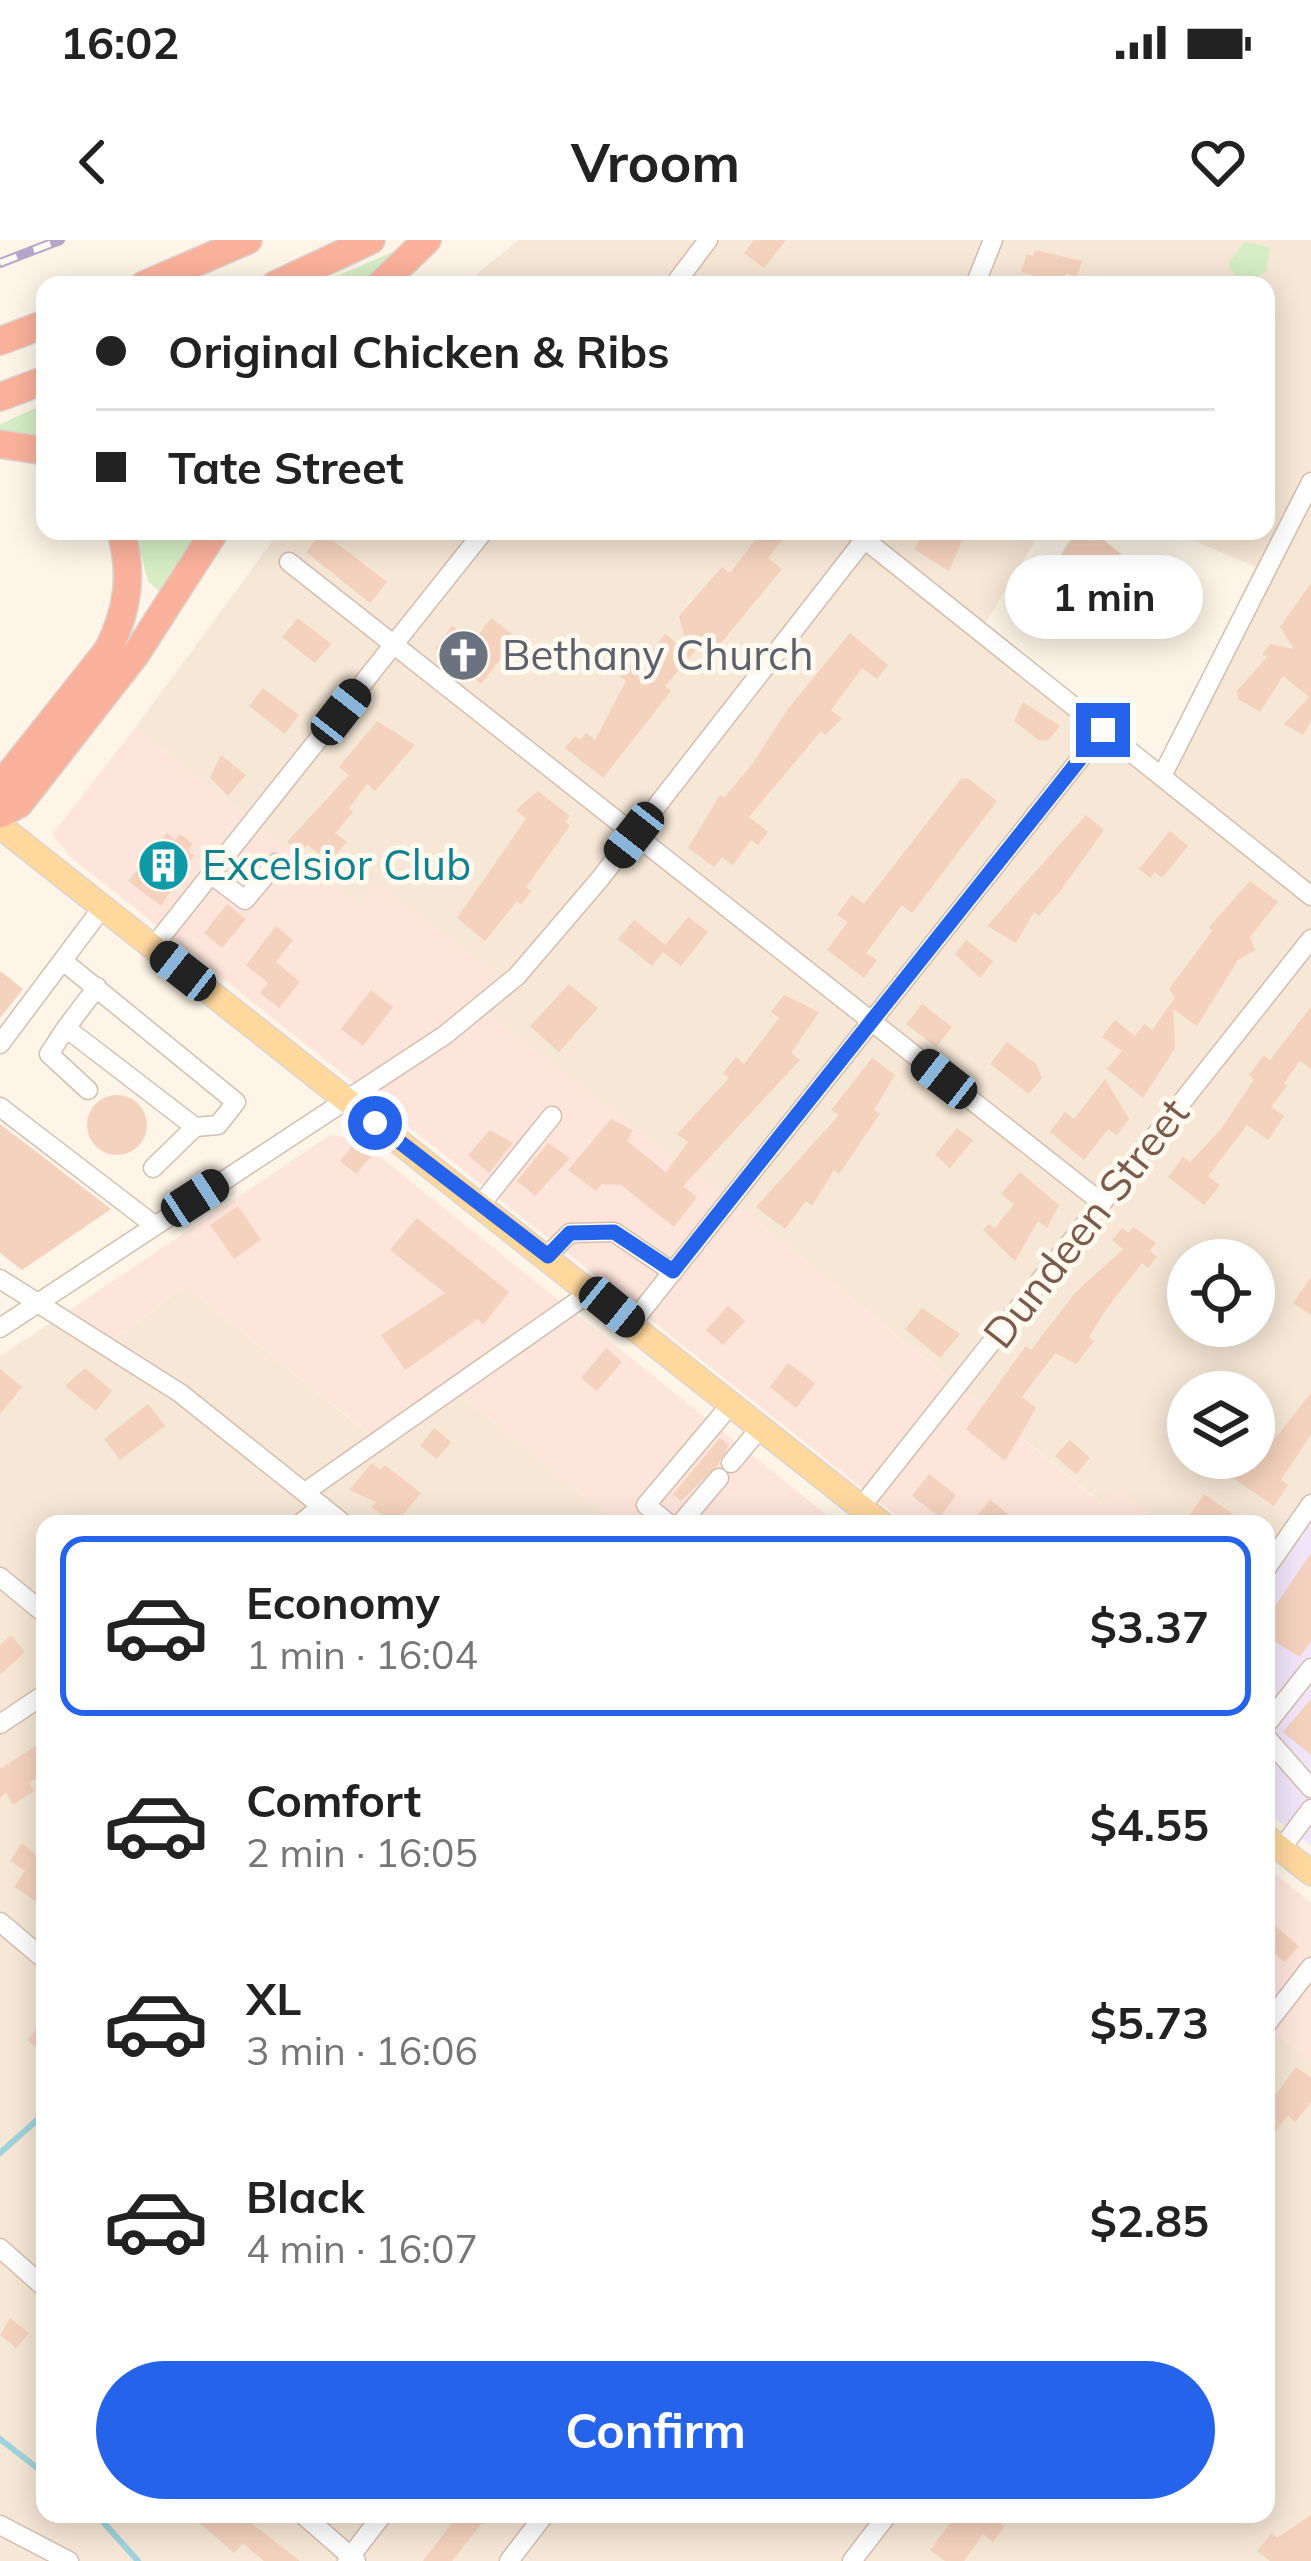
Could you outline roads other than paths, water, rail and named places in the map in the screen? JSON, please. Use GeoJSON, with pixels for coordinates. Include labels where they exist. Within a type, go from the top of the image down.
{"type":"FeatureCollection","features":[{"type":"Feature","properties":{"kind":"highway"},"geometry":{"type":"LineString","coordinates":[[165,276],[248,240]]}},
{"type":"Feature","properties":{"kind":"highway"},"geometry":{"type":"LineString","coordinates":[[294,276],[370,240]]}},
{"type":"Feature","properties":{"kind":"highway"},"geometry":{"type":"LineString","coordinates":[[389,276],[427,240]]}},
{"type":"Feature","properties":{"kind":"highway"},"geometry":{"type":"LineString","coordinates":[[0,341],[36,327]]}},
{"type":"Feature","properties":{"kind":"highway"},"geometry":{"type":"LineString","coordinates":[[0,397],[36,383]]}},
{"type":"Feature","properties":{"kind":"highway"},"geometry":{"type":"LineString","coordinates":[[0,444],[36,450]]}},
{"type":"Feature","properties":{"kind":"highway"},"geometry":{"type":"LineString","coordinates":[[0,786],[108,650],[120,626],[129,572],[123,540]]}},
{"type":"Feature","properties":{"kind":"highway"},"geometry":{"type":"LineString","coordinates":[[0,814],[19,804],[136,654],[209,540]]}},
{"type":"Feature","properties":{"kind":"main road"},"geometry":{"type":"LineString","coordinates":[[0,826],[871,1515]]}},
{"type":"Feature","properties":{"kind":"main road"},"geometry":{"type":"LineString","coordinates":[[1275,1844],[1311,1873]]}},
{"type":"Feature","properties":{"kind":"street"},"geometry":{"type":"LineString","coordinates":[[681,276],[708,240]]}},
{"type":"Feature","properties":{"kind":"street"},"geometry":{"type":"LineString","coordinates":[[979,276],[993,240]]}},
{"type":"Feature","properties":{"kind":"street"},"geometry":{"type":"LineString","coordinates":[[1162,776],[1311,482]]}},
{"type":"Feature","properties":{"kind":"street"},"geometry":{"type":"LineString","coordinates":[[153,947],[477,540]]}},
{"type":"Feature","properties":{"kind":"street"},"geometry":{"type":"LineString","coordinates":[[0,1328],[446,1035],[517,976],[634,835],[858,540]]}},
{"type":"Feature","properties":{"kind":"street"},"geometry":{"type":"LineString","coordinates":[[870,540],[1311,896]]}},
{"type":"Feature","properties":{"kind":"street"},"geometry":{"type":"LineString","coordinates":[[289,562],[1102,1203]]}},
{"type":"Feature","properties":{"kind":"street"},"geometry":{"type":"LineString","coordinates":[[632,1323],[1103,730]]}},
{"type":"Feature","properties":{"kind":"street"},"geometry":{"type":"LineString","coordinates":[[212,874],[245,900],[276,863]]}},
{"type":"Feature","properties":{"kind":"street"},"geometry":{"type":"LineString","coordinates":[[0,1044],[102,908]]}},
{"type":"Feature","properties":{"kind":"street","name":"Dundeen Street"},"geometry":{"type":"LineString","coordinates":[[861,1507],[1311,939]]}},
{"type":"Feature","properties":{"kind":"street"},"geometry":{"type":"LineString","coordinates":[[63,961],[235,1097],[234,1107],[218,1125],[195,1127],[152,1168]]}},
{"type":"Feature","properties":{"kind":"street"},"geometry":{"type":"LineString","coordinates":[[88,1090],[49,1054],[97,987]]}},
{"type":"Feature","properties":{"kind":"street"},"geometry":{"type":"LineString","coordinates":[[66,1028],[195,1127]]}},
{"type":"Feature","properties":{"kind":"street"},"geometry":{"type":"LineString","coordinates":[[0,1107],[154,1225]]}},
{"type":"Feature","properties":{"kind":"street"},"geometry":{"type":"LineString","coordinates":[[482,1204],[552,1116]]}},
{"type":"Feature","properties":{"kind":"street"},"geometry":{"type":"LineString","coordinates":[[548,1256],[570,1233],[614,1232],[673,1271]]}},
{"type":"Feature","properties":{"kind":"street"},"geometry":{"type":"LineString","coordinates":[[0,1279],[180,1393],[332,1515]]}},
{"type":"Feature","properties":{"kind":"street"},"geometry":{"type":"LineString","coordinates":[[305,1492],[592,1291]]}},
{"type":"Feature","properties":{"kind":"street"},"geometry":{"type":"LineString","coordinates":[[659,1515],[646,1505],[732,1403]]}},
{"type":"Feature","properties":{"kind":"street"},"geometry":{"type":"LineString","coordinates":[[688,1515],[761,1427]]}},
{"type":"Feature","properties":{"kind":"street"},"geometry":{"type":"LineString","coordinates":[[1275,1556],[1311,1504]]}},
{"type":"Feature","properties":{"kind":"street"},"geometry":{"type":"LineString","coordinates":[[312,1515],[322,1507]]}},
{"type":"Feature","properties":{"kind":"street"},"geometry":{"type":"LineString","coordinates":[[0,1577],[36,1607]]}},
{"type":"Feature","properties":{"kind":"street"},"geometry":{"type":"LineString","coordinates":[[1275,1714],[1311,1668]]}},
{"type":"Feature","properties":{"kind":"street"},"geometry":{"type":"LineString","coordinates":[[0,1724],[36,1700]]}},
{"type":"Feature","properties":{"kind":"street"},"geometry":{"type":"LineString","coordinates":[[1275,1754],[1311,1788]]}},
{"type":"Feature","properties":{"kind":"street"},"geometry":{"type":"LineString","coordinates":[[1275,1842],[1311,1809]]}},
{"type":"Feature","properties":{"kind":"street"},"geometry":{"type":"LineString","coordinates":[[0,1922],[36,1952]]}},
{"type":"Feature","properties":{"kind":"street"},"geometry":{"type":"LineString","coordinates":[[1275,2013],[1311,1966]]}},
{"type":"Feature","properties":{"kind":"street"},"geometry":{"type":"LineString","coordinates":[[0,2248],[36,2280]]}},
{"type":"Feature","properties":{"kind":"street"},"geometry":{"type":"LineString","coordinates":[[312,2523],[351,2559],[377,2523]]}},
{"type":"Feature","properties":{"kind":"street"},"geometry":{"type":"LineString","coordinates":[[509,2561],[538,2523]]}},
{"type":"Feature","properties":{"kind":"street"},"geometry":{"type":"LineString","coordinates":[[852,2561],[881,2523]]}},
{"type":"Feature","properties":{"kind":"street"},"geometry":{"type":"LineString","coordinates":[[0,2525],[69,2561]]}},
{"type":"Feature","properties":{"kind":"waterway"},"geometry":{"type":"LineString","coordinates":[[0,2153],[36,2121]]}},
{"type":"Feature","properties":{"kind":"waterway"},"geometry":{"type":"LineString","coordinates":[[0,2439],[36,2467]]}},
{"type":"Feature","properties":{"kind":"waterway"},"geometry":{"type":"LineString","coordinates":[[104,2523],[138,2561]]}},
{"type":"Feature","properties":{"kind":"railway"},"geometry":{"type":"LineString","coordinates":[[0,263],[60,240]]}},
{"type":"Feature","properties":{"kind":"place","name":"Bethany Church"},"geometry":{"type":"Point","coordinates":[463,655]}},
{"type":"Feature","properties":{"kind":"place","name":"Excelsior Club"},"geometry":{"type":"Point","coordinates":[163,865]}}]}
